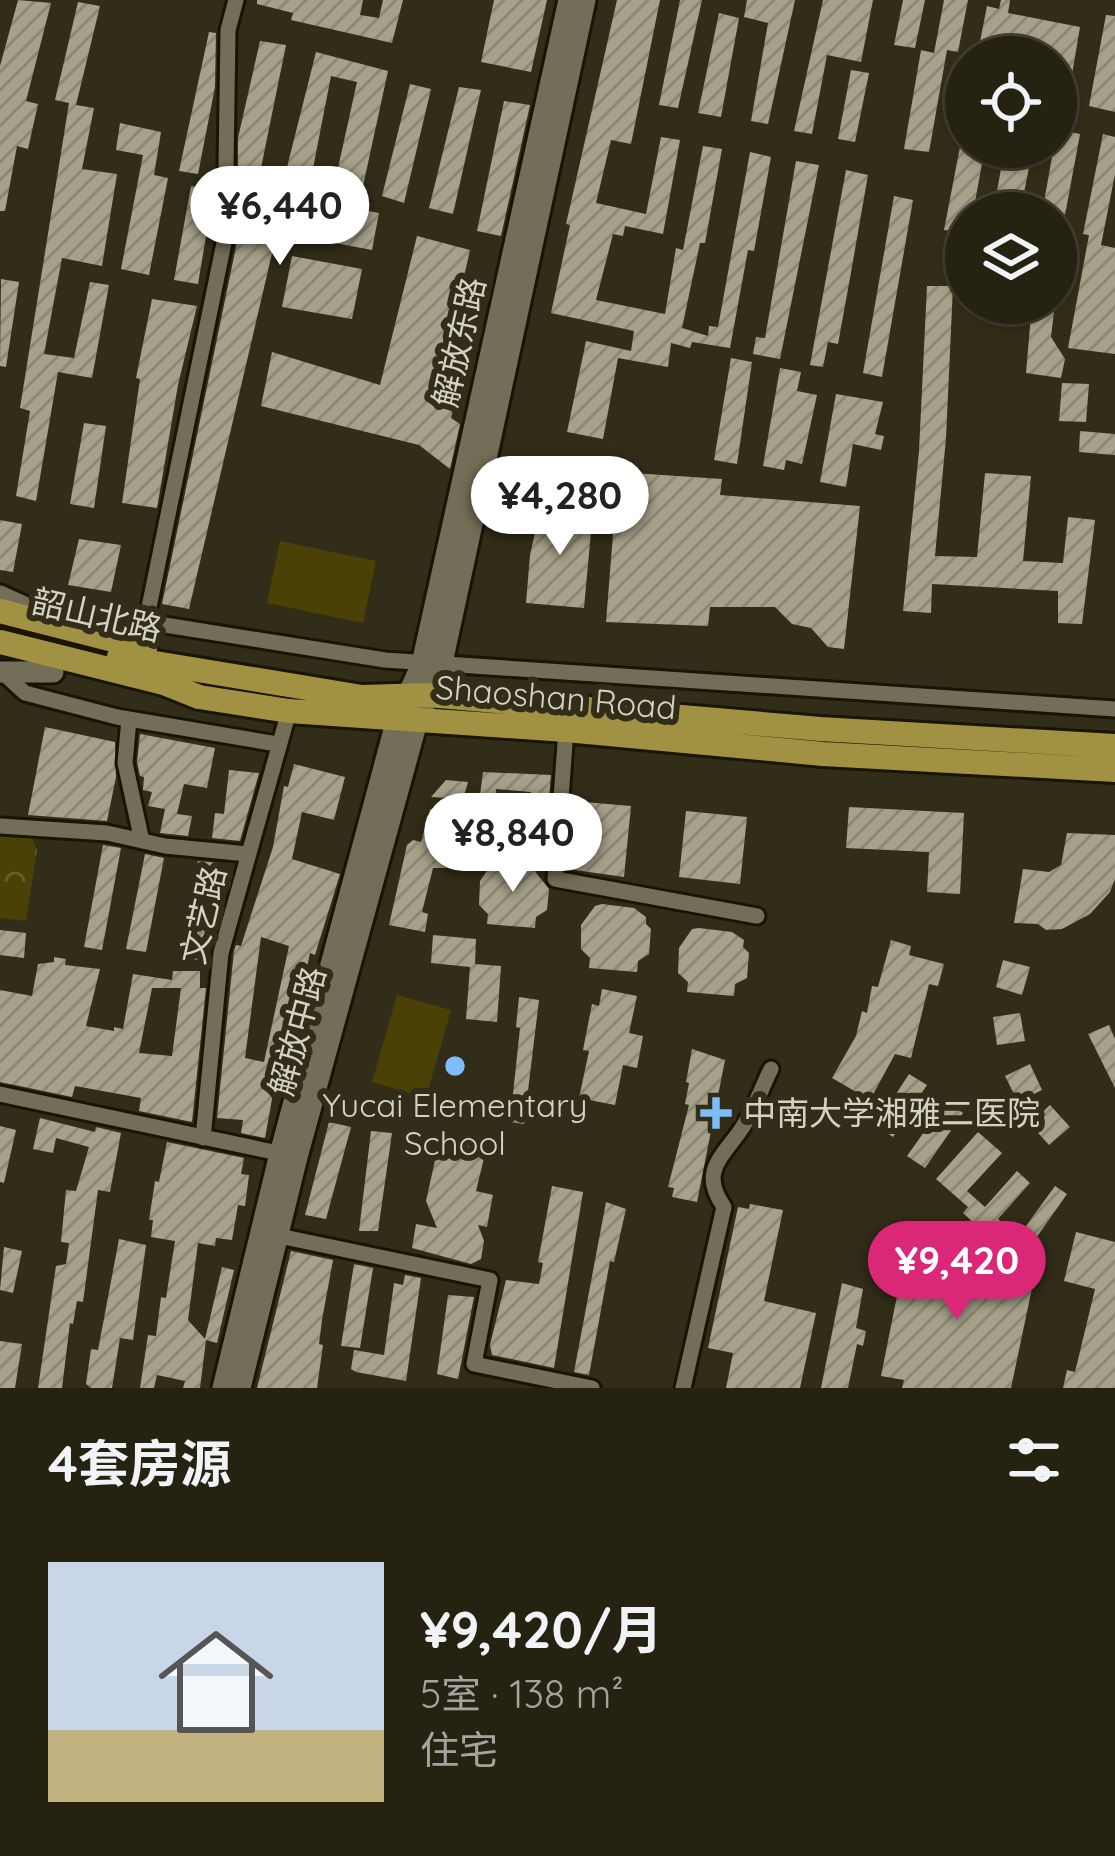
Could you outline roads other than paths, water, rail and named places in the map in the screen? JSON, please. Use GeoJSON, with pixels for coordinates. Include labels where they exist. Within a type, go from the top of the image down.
{"type":"FeatureCollection","features":[{"type":"Feature","properties":{"kind":"main road","name":"解放东路"},"geometry":{"type":"LineString","coordinates":[[432,663],[569,0]]}},
{"type":"Feature","properties":{"kind":"main road","name":"解放东路"},"geometry":{"type":"LineString","coordinates":[[412,707],[432,663],[585,0]]}},
{"type":"Feature","properties":{"kind":"main road"},"geometry":{"type":"LineString","coordinates":[[4,612],[67,628],[143,634],[179,666]]}},
{"type":"Feature","properties":{"kind":"main road","name":"韶山北路"},"geometry":{"type":"LineString","coordinates":[[4,612],[138,662],[179,666]]}},
{"type":"Feature","properties":{"kind":"main road"},"geometry":{"type":"LineString","coordinates":[[1,661],[159,697],[199,697]]}},
{"type":"Feature","properties":{"kind":"main road","name":"Shaoshan Road"},"geometry":{"type":"LineString","coordinates":[[1,661],[164,683],[199,697],[289,711],[412,707],[1115,746]]}},
{"type":"Feature","properties":{"kind":"main road","name":"Shaoshan Road"},"geometry":{"type":"LineString","coordinates":[[179,666],[566,730],[823,754],[1115,770]]}},
{"type":"Feature","properties":{"kind":"main road","name":"解放中路"},"geometry":{"type":"LineString","coordinates":[[223,1388],[412,707]]}},
{"type":"Feature","properties":{"kind":"main road","name":"解放中路"},"geometry":{"type":"LineString","coordinates":[[240,1388],[279,1236],[289,1156]]}},
{"type":"Feature","properties":{"kind":"street"},"geometry":{"type":"LineString","coordinates":[[236,0],[228,30],[225,238],[143,634],[432,663],[1115,709]]}},
{"type":"Feature","properties":{"kind":"street"},"geometry":{"type":"LineString","coordinates":[[1,661],[25,693],[129,718],[277,744]]}},
{"type":"Feature","properties":{"kind":"street","name":"文艺路"},"geometry":{"type":"LineString","coordinates":[[203,1138],[221,953],[289,711]]}},
{"type":"Feature","properties":{"kind":"street"},"geometry":{"type":"LineString","coordinates":[[129,718],[125,763],[142,841]]}},
{"type":"Feature","properties":{"kind":"street"},"geometry":{"type":"LineString","coordinates":[[566,730],[555,879],[757,916]]}},
{"type":"Feature","properties":{"kind":"street"},"geometry":{"type":"LineString","coordinates":[[0,826],[106,833],[248,854]]}},
{"type":"Feature","properties":{"kind":"street"},"geometry":{"type":"LineString","coordinates":[[683,1388],[724,1207],[712,1190],[714,1170],[741,1130],[771,1069]]}},
{"type":"Feature","properties":{"kind":"street"},"geometry":{"type":"LineString","coordinates":[[0,1094],[289,1156]]}},
{"type":"Feature","properties":{"kind":"street"},"geometry":{"type":"LineString","coordinates":[[279,1236],[490,1280],[474,1364],[592,1388]]}},
{"type":"Feature","properties":{"kind":"place","name":"Yucai Elementary School"},"geometry":{"type":"Point","coordinates":[455,1066]}},
{"type":"Feature","properties":{"kind":"place","name":"中南大学湘雅二医院"},"geometry":{"type":"Point","coordinates":[716,1113]}}]}
